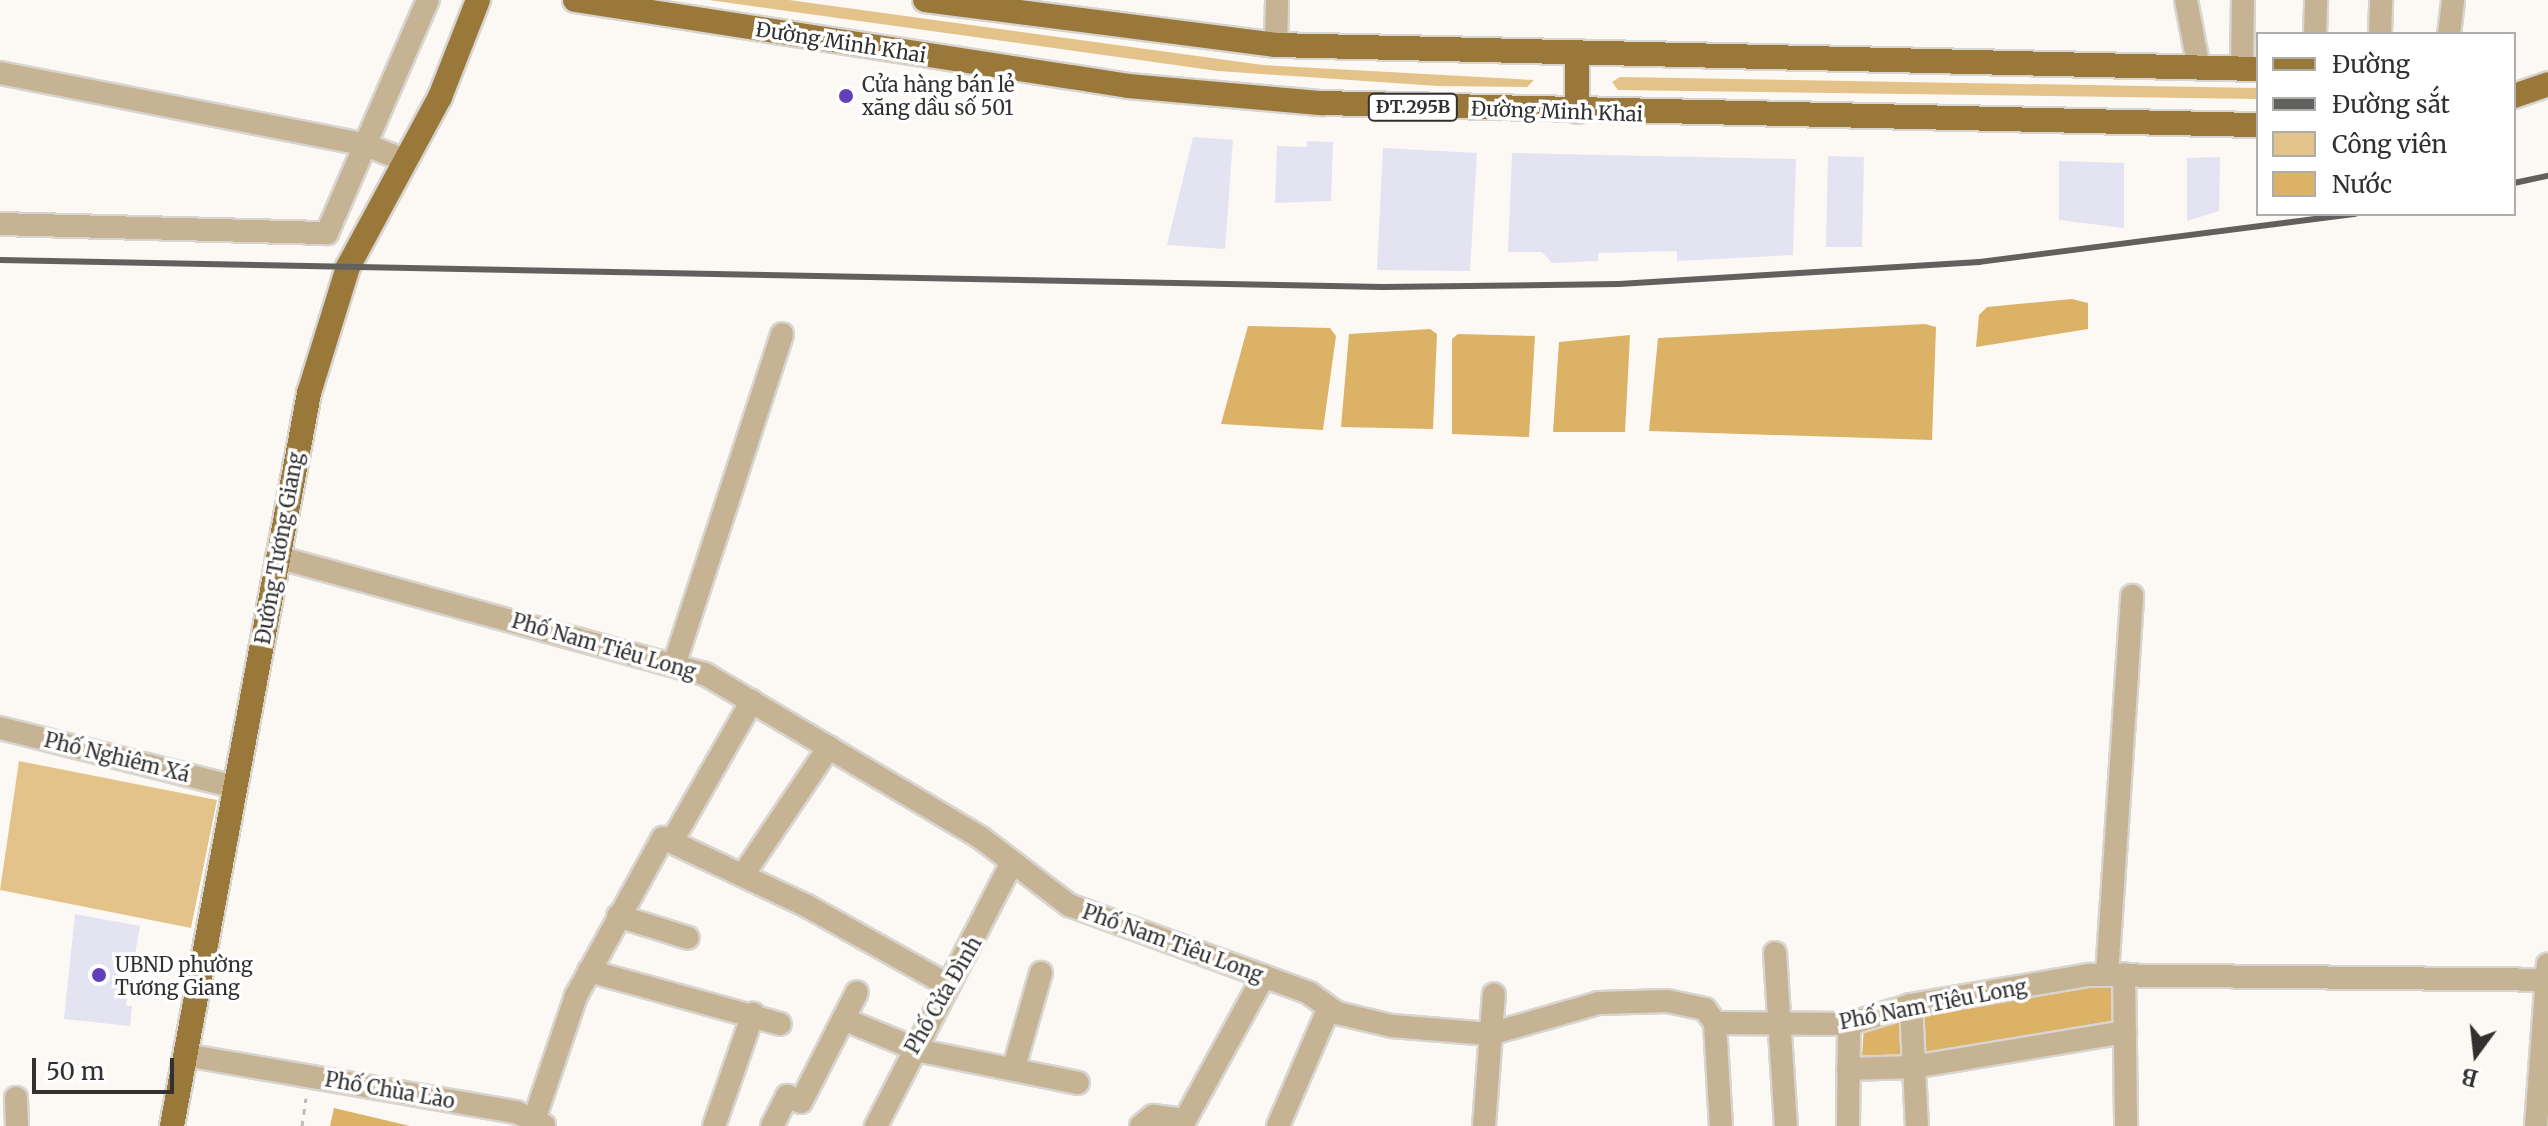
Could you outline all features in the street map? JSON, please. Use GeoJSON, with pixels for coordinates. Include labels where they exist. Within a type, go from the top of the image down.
{"type":"FeatureCollection","features":[{"type":"Feature","properties":{"kind":"main road","name":"Đường Tương Giang"},"geometry":{"type":"LineString","coordinates":[[172,1126],[277,557],[333,310],[404,160],[440,97],[478,0]]}},
{"type":"Feature","properties":{"kind":"main road","name":"Đường Minh Khai"},"geometry":{"type":"LineString","coordinates":[[575,0],[1129,86],[1321,103],[2256,125]]}},
{"type":"Feature","properties":{"kind":"main road"},"geometry":{"type":"LineString","coordinates":[[925,0],[1276,45],[1577,56],[2250,69]]}},
{"type":"Feature","properties":{"kind":"main road"},"geometry":{"type":"LineString","coordinates":[[1577,56],[1577,111]]}},
{"type":"Feature","properties":{"kind":"main road"},"geometry":{"type":"LineString","coordinates":[[2516,76],[2548,81]]}},
{"type":"Feature","properties":{"kind":"main road"},"geometry":{"type":"LineString","coordinates":[[2516,95],[2548,81]]}},
{"type":"Feature","properties":{"kind":"street"},"geometry":{"type":"LineString","coordinates":[[0,224],[327,233],[428,0]]}},
{"type":"Feature","properties":{"kind":"street"},"geometry":{"type":"LineString","coordinates":[[1276,45],[1277,0]]}},
{"type":"Feature","properties":{"kind":"street"},"geometry":{"type":"LineString","coordinates":[[2186,0],[2199,69]]}},
{"type":"Feature","properties":{"kind":"street"},"geometry":{"type":"LineString","coordinates":[[2243,0],[2250,69]]}},
{"type":"Feature","properties":{"kind":"street"},"geometry":{"type":"LineString","coordinates":[[2315,32],[2316,0]]}},
{"type":"Feature","properties":{"kind":"street"},"geometry":{"type":"LineString","coordinates":[[2380,32],[2381,0]]}},
{"type":"Feature","properties":{"kind":"street"},"geometry":{"type":"LineString","coordinates":[[2449,32],[2453,0]]}},
{"type":"Feature","properties":{"kind":"street"},"geometry":{"type":"LineString","coordinates":[[0,73],[366,145],[404,160]]}},
{"type":"Feature","properties":{"kind":"street"},"geometry":{"type":"LineString","coordinates":[[674,665],[782,334]]}},
{"type":"Feature","properties":{"kind":"street","name":"Phố Nam Tiêu Long"},"geometry":{"type":"LineString","coordinates":[[277,557],[674,665],[752,701],[981,838],[1011,865],[1069,905],[1309,993],[1328,1010],[1418,1030],[1490,1034],[1599,1003],[1667,1001],[1705,1009],[1715,1023],[1849,1024],[1911,1009],[2116,974],[2547,972]]}},
{"type":"Feature","properties":{"kind":"street"},"geometry":{"type":"LineString","coordinates":[[2126,1126],[2125,1032],[2116,974],[2132,596]]}},
{"type":"Feature","properties":{"kind":"street"},"geometry":{"type":"LineString","coordinates":[[672,841],[752,701]]}},
{"type":"Feature","properties":{"kind":"street","name":"Phố Nghiêm Xá"},"geometry":{"type":"LineString","coordinates":[[0,728],[235,787]]}},
{"type":"Feature","properties":{"kind":"street"},"geometry":{"type":"LineString","coordinates":[[743,875],[829,747]]}},
{"type":"Feature","properties":{"kind":"street"},"geometry":{"type":"LineString","coordinates":[[540,1123],[589,971],[663,838],[743,875],[946,984]]}},
{"type":"Feature","properties":{"kind":"street","name":"Phố Cửa Đình"},"geometry":{"type":"LineString","coordinates":[[876,1126],[911,1047],[1011,865]]}},
{"type":"Feature","properties":{"kind":"street"},"geometry":{"type":"LineString","coordinates":[[618,916],[688,938]]}},
{"type":"Feature","properties":{"kind":"street"},"geometry":{"type":"LineString","coordinates":[[1775,953],[1786,1126]]}},
{"type":"Feature","properties":{"kind":"street"},"geometry":{"type":"LineString","coordinates":[[589,971],[753,1014],[780,1024]]}},
{"type":"Feature","properties":{"kind":"street"},"geometry":{"type":"LineString","coordinates":[[2536,1126],[2547,972]]}},
{"type":"Feature","properties":{"kind":"street"},"geometry":{"type":"LineString","coordinates":[[1014,1067],[1041,973]]}},
{"type":"Feature","properties":{"kind":"street"},"geometry":{"type":"LineString","coordinates":[[1141,1126],[1153,1116],[1193,1123],[1264,976]]}},
{"type":"Feature","properties":{"kind":"street"},"geometry":{"type":"LineString","coordinates":[[772,1126],[787,1096],[801,1102],[857,992]]}},
{"type":"Feature","properties":{"kind":"street"},"geometry":{"type":"LineString","coordinates":[[1484,1126],[1494,994]]}},
{"type":"Feature","properties":{"kind":"street"},"geometry":{"type":"LineString","coordinates":[[1911,1009],[1917,1126]]}},
{"type":"Feature","properties":{"kind":"street"},"geometry":{"type":"LineString","coordinates":[[1278,1126],[1328,1010]]}},
{"type":"Feature","properties":{"kind":"street"},"geometry":{"type":"LineString","coordinates":[[714,1126],[753,1014]]}},
{"type":"Feature","properties":{"kind":"street"},"geometry":{"type":"LineString","coordinates":[[843,1019],[911,1047],[1078,1083]]}},
{"type":"Feature","properties":{"kind":"street"},"geometry":{"type":"LineString","coordinates":[[1715,1023],[1721,1126]]}},
{"type":"Feature","properties":{"kind":"street"},"geometry":{"type":"LineString","coordinates":[[1848,1126],[1849,1024]]}},
{"type":"Feature","properties":{"kind":"street"},"geometry":{"type":"LineString","coordinates":[[1848,1069],[1913,1067],[2125,1032]]}},
{"type":"Feature","properties":{"kind":"street","name":"Phố Chùa Lào"},"geometry":{"type":"LineString","coordinates":[[185,1055],[540,1123]]}},
{"type":"Feature","properties":{"kind":"street"},"geometry":{"type":"LineString","coordinates":[[16,1098],[17,1126]]}},
{"type":"Feature","properties":{"kind":"path"},"geometry":{"type":"LineString","coordinates":[[302,1126],[310,1077]]}},
{"type":"Feature","properties":{"kind":"green space"},"geometry":{"type":"Polygon","coordinates":[[[709,0],[789,0],[1263,65],[1534,80],[1527,87],[1438,86],[1218,71],[709,0]]]}},
{"type":"Feature","properties":{"kind":"green space"},"geometry":{"type":"Polygon","coordinates":[[[1620,77],[2256,88],[2256,99],[1618,90],[1612,82],[1620,77]]]}},
{"type":"Feature","properties":{"kind":"green space"},"geometry":{"type":"Polygon","coordinates":[[[19,761],[217,800],[191,928],[0,890],[19,761]]]}},
{"type":"Feature","properties":{"kind":"water"},"geometry":{"type":"Polygon","coordinates":[[[2072,299],[2088,303],[2088,329],[1976,347],[1979,315],[1987,307],[2072,299]]]}},
{"type":"Feature","properties":{"kind":"water"},"geometry":{"type":"Polygon","coordinates":[[[1925,324],[1936,327],[1932,440],[1649,431],[1658,338],[1925,324]]]}},
{"type":"Feature","properties":{"kind":"water"},"geometry":{"type":"Polygon","coordinates":[[[1248,326],[1330,328],[1336,336],[1323,430],[1221,424],[1248,326]]]}},
{"type":"Feature","properties":{"kind":"water"},"geometry":{"type":"Polygon","coordinates":[[[1430,329],[1437,334],[1433,429],[1341,427],[1349,334],[1430,329]]]}},
{"type":"Feature","properties":{"kind":"water"},"geometry":{"type":"Polygon","coordinates":[[[1458,334],[1535,336],[1529,437],[1452,434],[1452,339],[1458,334]]]}},
{"type":"Feature","properties":{"kind":"water"},"geometry":{"type":"Polygon","coordinates":[[[1630,335],[1625,432],[1553,432],[1559,342],[1630,335]]]}},
{"type":"Feature","properties":{"kind":"water"},"geometry":{"type":"Polygon","coordinates":[[[2069,985],[2113,986],[2113,1022],[1918,1061],[1862,1058],[1864,1024],[2069,985]]]}},
{"type":"Feature","properties":{"kind":"water"},"geometry":{"type":"Polygon","coordinates":[[[334,1108],[410,1126],[330,1126],[334,1108]]]}},
{"type":"Feature","properties":{"kind":"building"},"geometry":{"type":"Polygon","coordinates":[[[1193,137],[1233,140],[1225,249],[1167,245],[1193,137]]]}},
{"type":"Feature","properties":{"kind":"building"},"geometry":{"type":"Polygon","coordinates":[[[1307,141],[1333,142],[1331,201],[1275,203],[1277,146],[1307,147],[1307,141]]]}},
{"type":"Feature","properties":{"kind":"building"},"geometry":{"type":"Polygon","coordinates":[[[1383,148],[1477,153],[1470,271],[1377,270],[1383,148]]]}},
{"type":"Feature","properties":{"kind":"building"},"geometry":{"type":"Polygon","coordinates":[[[1512,153],[1796,159],[1793,255],[1677,261],[1677,251],[1598,253],[1598,261],[1552,263],[1542,252],[1508,252],[1512,153]]]}},
{"type":"Feature","properties":{"kind":"building"},"geometry":{"type":"Polygon","coordinates":[[[1828,156],[1864,157],[1862,247],[1826,247],[1828,156]]]}},
{"type":"Feature","properties":{"kind":"building"},"geometry":{"type":"Polygon","coordinates":[[[2220,157],[2219,211],[2187,221],[2187,158],[2220,157]]]}},
{"type":"Feature","properties":{"kind":"building"},"geometry":{"type":"Polygon","coordinates":[[[2059,161],[2124,163],[2124,228],[2059,220],[2059,161]]]}},
{"type":"Feature","properties":{"kind":"building","name":"UBND phường Tương Giang"},"geometry":{"type":"Polygon","coordinates":[[[75,914],[140,926],[126,1006],[132,1006],[130,1026],[64,1019],[75,914]]]}},
{"type":"Feature","properties":{"kind":"railway"},"geometry":{"type":"LineString","coordinates":[[2516,183],[2548,176]]}},
{"type":"Feature","properties":{"kind":"railway"},"geometry":{"type":"LineString","coordinates":[[0,260],[1383,287],[1619,284],[1979,262],[2339,216]]}},
{"type":"Feature","properties":{"kind":"place","name":"Cửa hàng bán lẻ xăng dầu số 501"},"geometry":{"type":"Point","coordinates":[846,96]}},
{"type":"Feature","properties":{"kind":"place","name":"UBND phường Tương Giang"},"geometry":{"type":"Point","coordinates":[99,975]}}]}
